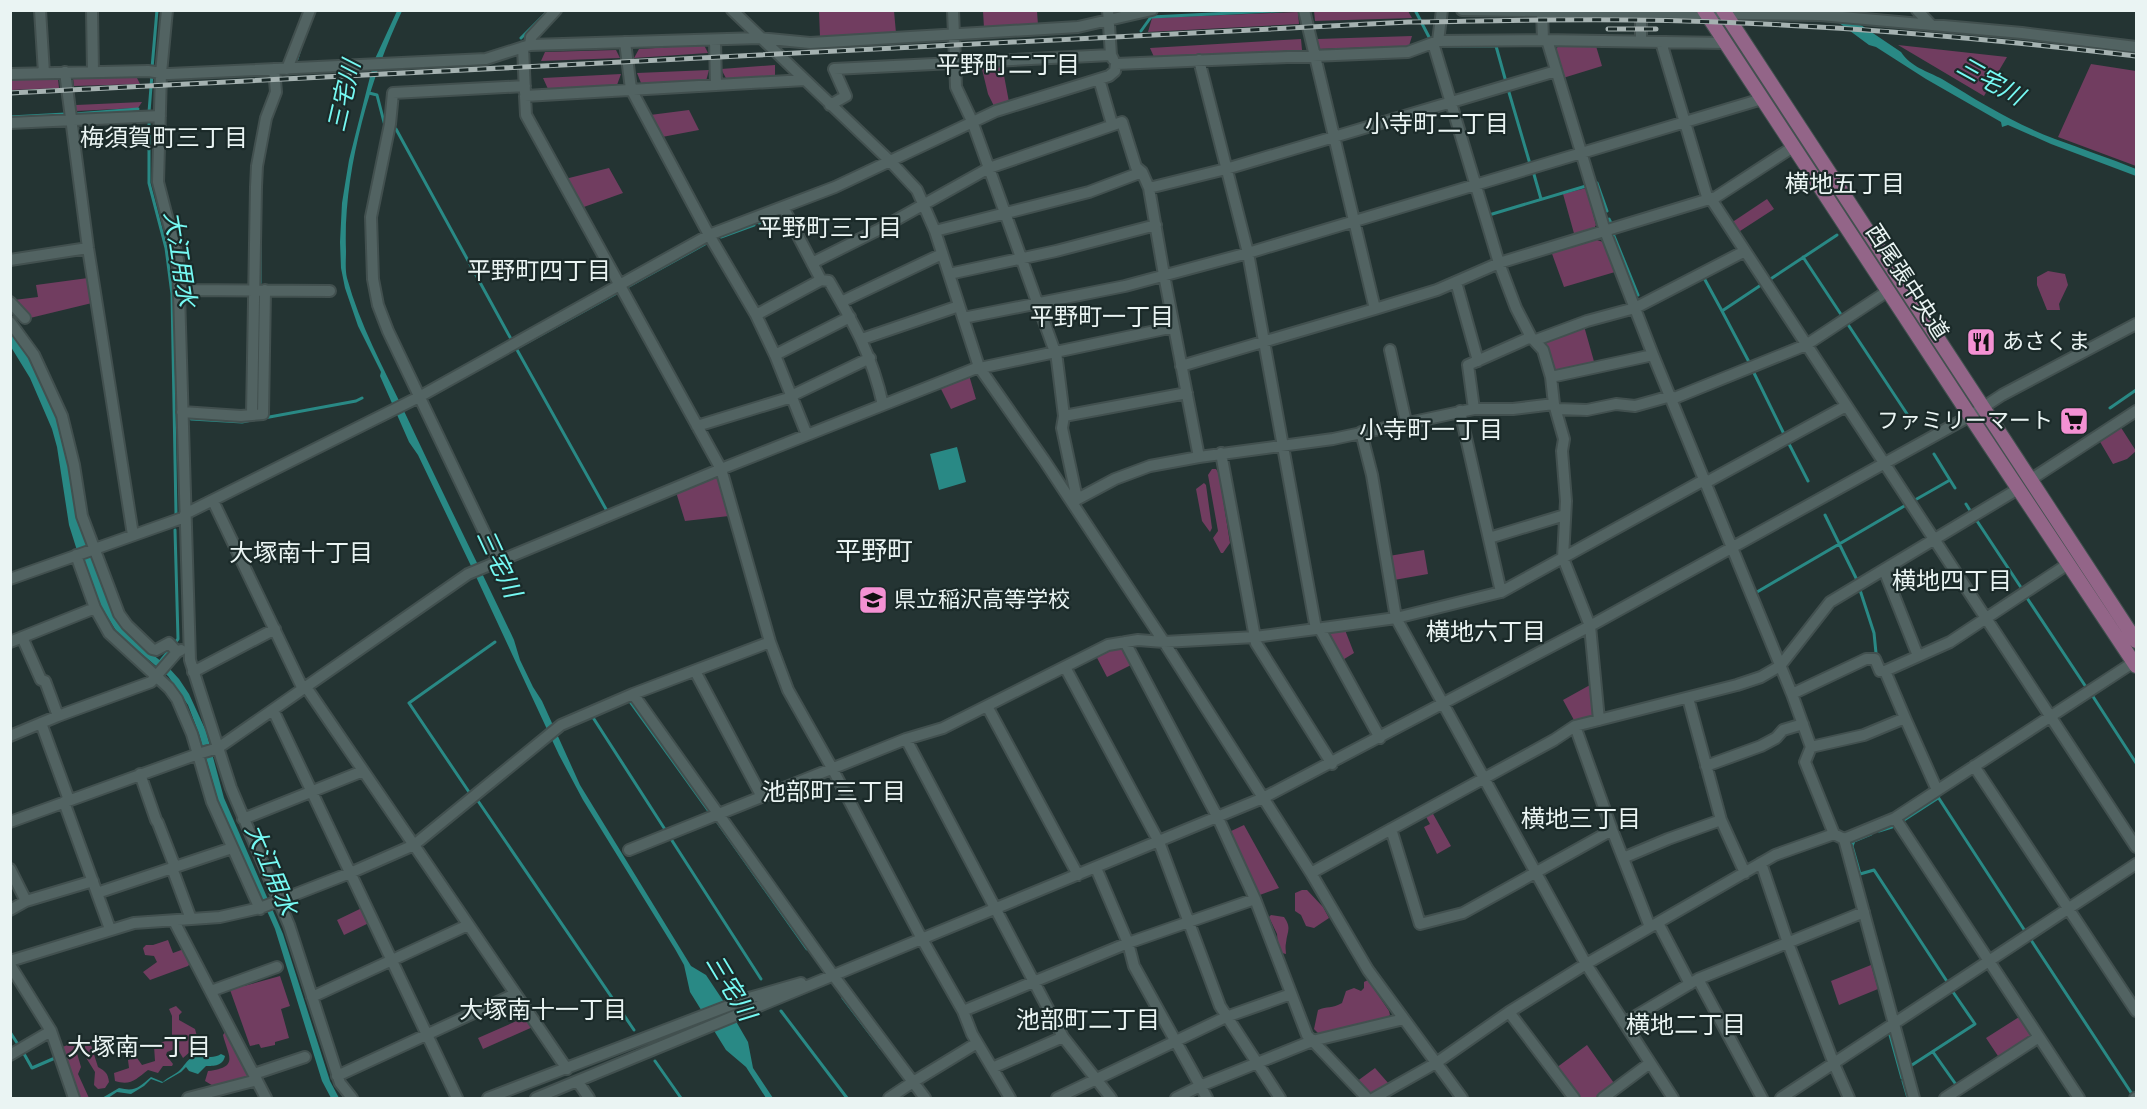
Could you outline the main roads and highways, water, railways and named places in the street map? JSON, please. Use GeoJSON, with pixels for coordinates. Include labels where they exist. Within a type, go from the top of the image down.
{"type":"FeatureCollection","features":[{"type":"Feature","properties":{"kind":"main road","name":"西尾張中央道"},"geometry":{"type":"LineString","coordinates":[[1705,12],[2135,664]]}},
{"type":"Feature","properties":{"kind":"main road","name":"西尾張中央道"},"geometry":{"type":"LineString","coordinates":[[1724,12],[2136,641]]}},
{"type":"Feature","properties":{"kind":"water"},"geometry":{"type":"Polygon","coordinates":[[[397,11],[402,11],[379,67],[360,128],[349,190],[346,264],[352,295],[372,346],[514,640],[520,660],[542,701],[580,785],[691,966],[706,975],[730,1011],[748,1042],[753,1068],[773,1098],[766,1098],[746,1067],[726,1050],[690,992],[684,965],[675,949],[583,800],[559,755],[418,455],[409,442],[380,376],[381,372],[358,326],[341,268],[342,203],[349,160],[374,61],[397,11]]]}},
{"type":"Feature","properties":{"kind":"water"},"geometry":{"type":"Polygon","coordinates":[[[1823,11],[1840,11],[1901,52],[1914,65],[1983,104],[2040,133],[2136,169],[2136,176],[2008,125],[2002,127],[2001,122],[1869,45],[1823,11]]]}},
{"type":"Feature","properties":{"kind":"water"},"geometry":{"type":"Polygon","coordinates":[[[10,327],[26,348],[51,395],[97,570],[115,615],[139,643],[179,679],[189,694],[206,731],[224,798],[283,934],[330,1081],[339,1098],[331,1098],[322,1081],[275,929],[218,800],[188,705],[168,676],[118,634],[102,608],[83,561],[80,560],[69,525],[52,429],[30,378],[11,347],[10,327]]]}},
{"type":"Feature","properties":{"kind":"water"},"geometry":{"type":"Polygon","coordinates":[[[957,447],[966,482],[939,490],[930,454],[957,447]]]}},
{"type":"Feature","properties":{"kind":"water"},"geometry":{"type":"Polygon","coordinates":[[[221,1054],[225,1056],[220,1064],[206,1066],[198,1074],[189,1071],[186,1067],[162,1083],[151,1079],[131,1094],[117,1092],[108,1098],[102,1098],[119,1088],[137,1088],[151,1077],[163,1082],[193,1057],[213,1057],[221,1054]]]}},
{"type":"Feature","properties":{"kind":"waterway","name":"大江用水"},"geometry":{"type":"LineString","coordinates":[[152,68],[157,10]]}},
{"type":"Feature","properties":{"kind":"waterway"},"geometry":{"type":"LineString","coordinates":[[1141,31],[1151,17],[1293,10]]}},
{"type":"Feature","properties":{"kind":"waterway"},"geometry":{"type":"LineString","coordinates":[[1415,10],[1429,37]]}},
{"type":"Feature","properties":{"kind":"waterway"},"geometry":{"type":"LineString","coordinates":[[521,38],[547,12]]}},
{"type":"Feature","properties":{"kind":"waterway"},"geometry":{"type":"LineString","coordinates":[[1441,46],[1496,46],[1506,82]]}},
{"type":"Feature","properties":{"kind":"waterway"},"geometry":{"type":"LineString","coordinates":[[297,59],[300,49]]}},
{"type":"Feature","properties":{"kind":"waterway","name":"大江用水"},"geometry":{"type":"LineString","coordinates":[[149,112],[152,74]]}},
{"type":"Feature","properties":{"kind":"waterway"},"geometry":{"type":"LineString","coordinates":[[1508,89],[1530,164]]}},
{"type":"Feature","properties":{"kind":"waterway","name":"三宅川"},"geometry":{"type":"LineString","coordinates":[[369,93],[377,95],[385,126]]}},
{"type":"Feature","properties":{"kind":"waterway"},"geometry":{"type":"LineString","coordinates":[[75,114],[138,109]]}},
{"type":"Feature","properties":{"kind":"waterway"},"geometry":{"type":"LineString","coordinates":[[10,117],[65,114]]}},
{"type":"Feature","properties":{"kind":"waterway","name":"大江用水"},"geometry":{"type":"LineString","coordinates":[[149,119],[149,183],[166,248],[172,294],[176,514]]}},
{"type":"Feature","properties":{"kind":"waterway"},"geometry":{"type":"LineString","coordinates":[[396,129],[511,339]]}},
{"type":"Feature","properties":{"kind":"waterway"},"geometry":{"type":"LineString","coordinates":[[1533,171],[1541,199]]}},
{"type":"Feature","properties":{"kind":"waterway"},"geometry":{"type":"LineString","coordinates":[[1597,183],[1607,211]]}},
{"type":"Feature","properties":{"kind":"waterway"},"geometry":{"type":"LineString","coordinates":[[1489,215],[1586,186]]}},
{"type":"Feature","properties":{"kind":"waterway"},"geometry":{"type":"LineString","coordinates":[[759,223],[777,216]]}},
{"type":"Feature","properties":{"kind":"waterway"},"geometry":{"type":"LineString","coordinates":[[1609,219],[1611,223]]}},
{"type":"Feature","properties":{"kind":"waterway"},"geometry":{"type":"LineString","coordinates":[[721,237],[754,225]]}},
{"type":"Feature","properties":{"kind":"waterway"},"geometry":{"type":"LineString","coordinates":[[1769,280],[1837,235]]}},
{"type":"Feature","properties":{"kind":"waterway"},"geometry":{"type":"LineString","coordinates":[[1614,236],[1638,295]]}},
{"type":"Feature","properties":{"kind":"waterway"},"geometry":{"type":"LineString","coordinates":[[260,241],[260,283]]}},
{"type":"Feature","properties":{"kind":"waterway"},"geometry":{"type":"LineString","coordinates":[[629,286],[705,244]]}},
{"type":"Feature","properties":{"kind":"waterway"},"geometry":{"type":"LineString","coordinates":[[1803,257],[1842,316]]}},
{"type":"Feature","properties":{"kind":"waterway"},"geometry":{"type":"LineString","coordinates":[[1702,279],[1704,278],[1722,311]]}},
{"type":"Feature","properties":{"kind":"waterway"},"geometry":{"type":"LineString","coordinates":[[1749,362],[1722,311],[1761,285]]}},
{"type":"Feature","properties":{"kind":"waterway"},"geometry":{"type":"LineString","coordinates":[[517,348],[615,294]]}},
{"type":"Feature","properties":{"kind":"waterway"},"geometry":{"type":"LineString","coordinates":[[258,410],[259,300]]}},
{"type":"Feature","properties":{"kind":"waterway"},"geometry":{"type":"LineString","coordinates":[[1847,323],[1913,423]]}},
{"type":"Feature","properties":{"kind":"waterway"},"geometry":{"type":"LineString","coordinates":[[516,348],[607,511]]}},
{"type":"Feature","properties":{"kind":"waterway"},"geometry":{"type":"LineString","coordinates":[[1753,371],[1784,434]]}},
{"type":"Feature","properties":{"kind":"waterway"},"geometry":{"type":"LineString","coordinates":[[2110,408],[2136,390]]}},
{"type":"Feature","properties":{"kind":"waterway"},"geometry":{"type":"LineString","coordinates":[[264,418],[362,398]]}},
{"type":"Feature","properties":{"kind":"waterway"},"geometry":{"type":"LineString","coordinates":[[191,419],[242,422],[252,420]]}},
{"type":"Feature","properties":{"kind":"waterway"},"geometry":{"type":"LineString","coordinates":[[1788,442],[1808,481]]}},
{"type":"Feature","properties":{"kind":"waterway"},"geometry":{"type":"LineString","coordinates":[[1915,500],[1950,480],[1934,454]]}},
{"type":"Feature","properties":{"kind":"waterway"},"geometry":{"type":"LineString","coordinates":[[1950,480],[1955,488]]}},
{"type":"Feature","properties":{"kind":"waterway"},"geometry":{"type":"LineString","coordinates":[[1966,504],[1971,512]]}},
{"type":"Feature","properties":{"kind":"waterway"},"geometry":{"type":"LineString","coordinates":[[1757,592],[1906,505]]}},
{"type":"Feature","properties":{"kind":"waterway"},"geometry":{"type":"LineString","coordinates":[[1825,515],[1857,580]]}},
{"type":"Feature","properties":{"kind":"waterway"},"geometry":{"type":"LineString","coordinates":[[1977,521],[2022,589]]}},
{"type":"Feature","properties":{"kind":"waterway","name":"大江用水"},"geometry":{"type":"LineString","coordinates":[[159,663],[178,639],[175,530]]}},
{"type":"Feature","properties":{"kind":"waterway"},"geometry":{"type":"LineString","coordinates":[[1860,590],[1874,633],[1876,653]]}},
{"type":"Feature","properties":{"kind":"waterway"},"geometry":{"type":"LineString","coordinates":[[2027,598],[2086,687]]}},
{"type":"Feature","properties":{"kind":"waterway"},"geometry":{"type":"LineString","coordinates":[[471,795],[409,703],[495,642]]}},
{"type":"Feature","properties":{"kind":"waterway"},"geometry":{"type":"LineString","coordinates":[[2092,695],[2136,763]]}},
{"type":"Feature","properties":{"kind":"waterway"},"geometry":{"type":"LineString","coordinates":[[628,700],[711,814]]}},
{"type":"Feature","properties":{"kind":"waterway"},"geometry":{"type":"LineString","coordinates":[[592,716],[666,831]]}},
{"type":"Feature","properties":{"kind":"waterway"},"geometry":{"type":"LineString","coordinates":[[1938,797],[2025,931]]}},
{"type":"Feature","properties":{"kind":"waterway"},"geometry":{"type":"LineString","coordinates":[[476,798],[634,1030]]}},
{"type":"Feature","properties":{"kind":"waterway"},"geometry":{"type":"LineString","coordinates":[[1904,820],[1938,798]]}},
{"type":"Feature","properties":{"kind":"waterway"},"geometry":{"type":"LineString","coordinates":[[716,820],[807,949]]}},
{"type":"Feature","properties":{"kind":"waterway"},"geometry":{"type":"LineString","coordinates":[[1879,831],[1892,827]]}},
{"type":"Feature","properties":{"kind":"waterway"},"geometry":{"type":"LineString","coordinates":[[1871,834],[1854,841],[1852,846],[1860,874],[1874,870],[1948,983]]}},
{"type":"Feature","properties":{"kind":"waterway"},"geometry":{"type":"LineString","coordinates":[[671,839],[761,979]]}},
{"type":"Feature","properties":{"kind":"waterway"},"geometry":{"type":"LineString","coordinates":[[2031,940],[2132,1094]]}},
{"type":"Feature","properties":{"kind":"waterway"},"geometry":{"type":"LineString","coordinates":[[1912,1065],[1975,1024],[1953,992]]}},
{"type":"Feature","properties":{"kind":"waterway"},"geometry":{"type":"LineString","coordinates":[[843,998],[881,1048]]}},
{"type":"Feature","properties":{"kind":"waterway"},"geometry":{"type":"LineString","coordinates":[[781,1011],[847,1098]]}},
{"type":"Feature","properties":{"kind":"waterway"},"geometry":{"type":"LineString","coordinates":[[10,1032],[19,1046]]}},
{"type":"Feature","properties":{"kind":"waterway"},"geometry":{"type":"LineString","coordinates":[[1890,1035],[1902,1078]]}},
{"type":"Feature","properties":{"kind":"waterway"},"geometry":{"type":"LineString","coordinates":[[23,1052],[32,1068],[55,1058]]}},
{"type":"Feature","properties":{"kind":"waterway"},"geometry":{"type":"LineString","coordinates":[[1933,1052],[1957,1086]]}},
{"type":"Feature","properties":{"kind":"waterway"},"geometry":{"type":"LineString","coordinates":[[655,1061],[681,1098]]}},
{"type":"Feature","properties":{"kind":"waterway"},"geometry":{"type":"LineString","coordinates":[[1903,1081],[1908,1098]]}},
{"type":"Feature","properties":{"kind":"railway"},"geometry":{"type":"LineString","coordinates":[[10,93],[1409,22],[1520,20],[1695,21],[1822,27],[1948,36],[2136,56]]}},
{"type":"Feature","properties":{"kind":"railway"},"geometry":{"type":"LineString","coordinates":[[1608,29],[1656,29]]}},
{"type":"Feature","properties":{"kind":"place","name":"あさくま"},"geometry":{"type":"Point","coordinates":[1981,342]}},
{"type":"Feature","properties":{"kind":"place","name":"ファミリーマート"},"geometry":{"type":"Point","coordinates":[2074,421]}},
{"type":"Feature","properties":{"kind":"place","name":"県立稲沢高等学校"},"geometry":{"type":"Point","coordinates":[873,600]}},
{"type":"Feature","properties":{"kind":"district","name":"平野町二丁目"},"geometry":{"type":"Point","coordinates":[1008,66]}},
{"type":"Feature","properties":{"kind":"district","name":"小寺町二丁目"},"geometry":{"type":"Point","coordinates":[1437,125]}},
{"type":"Feature","properties":{"kind":"district","name":"梅須賀町三丁目"},"geometry":{"type":"Point","coordinates":[164,139]}},
{"type":"Feature","properties":{"kind":"district","name":"横地五丁目"},"geometry":{"type":"Point","coordinates":[1845,185]}},
{"type":"Feature","properties":{"kind":"district","name":"平野町三丁目"},"geometry":{"type":"Point","coordinates":[830,229]}},
{"type":"Feature","properties":{"kind":"district","name":"平野町四丁目"},"geometry":{"type":"Point","coordinates":[539,272]}},
{"type":"Feature","properties":{"kind":"district","name":"平野町一丁目"},"geometry":{"type":"Point","coordinates":[1102,318]}},
{"type":"Feature","properties":{"kind":"district","name":"小寺町一丁目"},"geometry":{"type":"Point","coordinates":[1431,431]}},
{"type":"Feature","properties":{"kind":"district","name":"平野町"},"geometry":{"type":"Point","coordinates":[874,552]}},
{"type":"Feature","properties":{"kind":"district","name":"大塚南十丁目"},"geometry":{"type":"Point","coordinates":[301,554]}},
{"type":"Feature","properties":{"kind":"district","name":"横地四丁目"},"geometry":{"type":"Point","coordinates":[1952,582]}},
{"type":"Feature","properties":{"kind":"district","name":"横地六丁目"},"geometry":{"type":"Point","coordinates":[1486,633]}},
{"type":"Feature","properties":{"kind":"district","name":"池部町三丁目"},"geometry":{"type":"Point","coordinates":[834,793]}},
{"type":"Feature","properties":{"kind":"district","name":"横地三丁目"},"geometry":{"type":"Point","coordinates":[1581,820]}},
{"type":"Feature","properties":{"kind":"district","name":"大塚南十一丁目"},"geometry":{"type":"Point","coordinates":[543,1011]}},
{"type":"Feature","properties":{"kind":"district","name":"池部町二丁目"},"geometry":{"type":"Point","coordinates":[1088,1021]}},
{"type":"Feature","properties":{"kind":"district","name":"横地二丁目"},"geometry":{"type":"Point","coordinates":[1686,1026]}},
{"type":"Feature","properties":{"kind":"district","name":"大塚南一丁目"},"geometry":{"type":"Point","coordinates":[139,1048]}}]}
